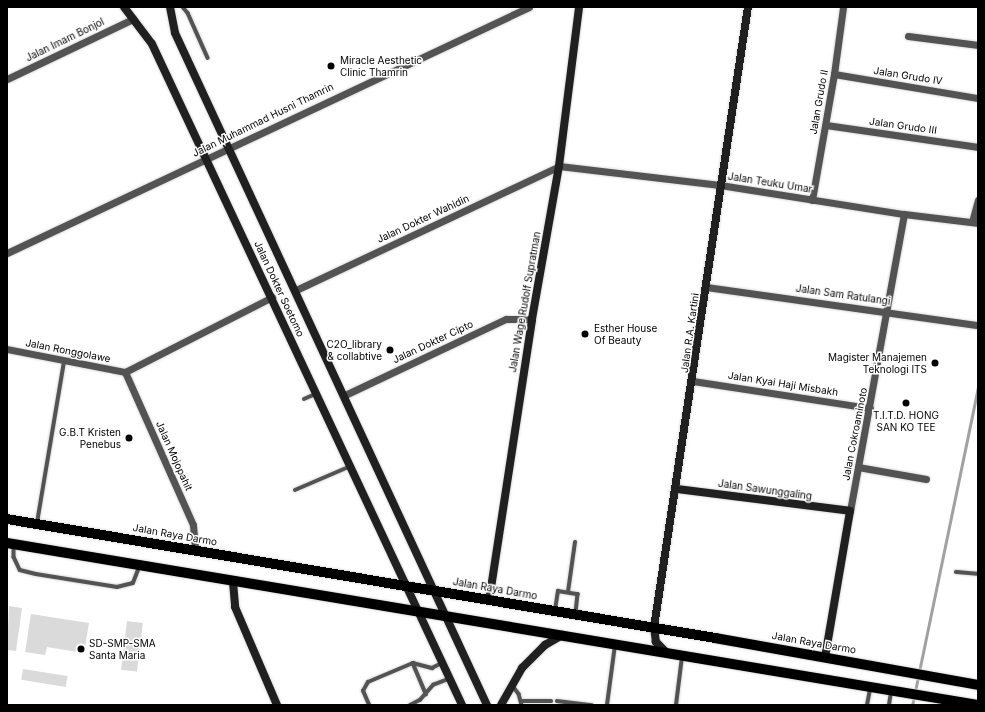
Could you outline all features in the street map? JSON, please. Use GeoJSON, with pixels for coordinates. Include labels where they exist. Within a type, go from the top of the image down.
{"type":"FeatureCollection","features":[{"type":"Feature","properties":{"kind":"main road","name":"Jalan Raya Darmo"},"geometry":{"type":"LineString","coordinates":[[7,519],[406,585],[555,612],[654,627],[925,674],[978,685]]}},
{"type":"Feature","properties":{"kind":"main road"},"geometry":{"type":"LineString","coordinates":[[10,543],[233,582],[562,635],[670,655],[922,696],[947,702],[975,705]]}},
{"type":"Feature","properties":{"kind":"street","name":"Jalan Dokter Soetomo"},"geometry":{"type":"LineString","coordinates":[[124,7],[152,44],[352,465],[462,705]]}},
{"type":"Feature","properties":{"kind":"street","name":"Jalan Dokter Soetomo"},"geometry":{"type":"LineString","coordinates":[[170,7],[176,33],[228,148],[345,395],[432,590],[487,705]]}},
{"type":"Feature","properties":{"kind":"street","name":"Jalan Muhammad Husni Thamrin"},"geometry":{"type":"LineString","coordinates":[[7,253],[529,7]]}},
{"type":"Feature","properties":{"kind":"street","name":"Jalan Wage Rudolf Supratman"},"geometry":{"type":"LineString","coordinates":[[489,600],[532,319],[559,166],[580,7]]}},
{"type":"Feature","properties":{"kind":"street","name":"Jalan R.A. Kartini"},"geometry":{"type":"LineString","coordinates":[[670,655],[656,642],[654,627],[677,488],[720,185],[748,7]]}},
{"type":"Feature","properties":{"kind":"street","name":"Jalan Grudo II"},"geometry":{"type":"LineString","coordinates":[[812,200],[826,125],[843,7]]}},
{"type":"Feature","properties":{"kind":"street","name":"Jalan Imam Bonjol"},"geometry":{"type":"LineString","coordinates":[[7,79],[133,19]]}},
{"type":"Feature","properties":{"kind":"street"},"geometry":{"type":"LineString","coordinates":[[908,36],[978,45]]}},
{"type":"Feature","properties":{"kind":"street","name":"Jalan Grudo IV"},"geometry":{"type":"LineString","coordinates":[[834,74],[978,98]]}},
{"type":"Feature","properties":{"kind":"street","name":"Jalan Grudo III"},"geometry":{"type":"LineString","coordinates":[[826,125],[978,147]]}},
{"type":"Feature","properties":{"kind":"street","name":"Jalan Teuku Umar"},"geometry":{"type":"LineString","coordinates":[[559,166],[720,185],[904,214],[975,222]]}},
{"type":"Feature","properties":{"kind":"street","name":"Jalan Dokter Wahidin"},"geometry":{"type":"LineString","coordinates":[[296,290],[559,166]]}},
{"type":"Feature","properties":{"kind":"street"},"geometry":{"type":"LineString","coordinates":[[975,222],[978,200]]}},
{"type":"Feature","properties":{"kind":"street","name":"Jalan Cokroaminoto"},"geometry":{"type":"LineString","coordinates":[[825,657],[904,214]]}},
{"type":"Feature","properties":{"kind":"street","name":"Jalan Sam Ratulangi"},"geometry":{"type":"LineString","coordinates":[[706,287],[887,311],[977,325]]}},
{"type":"Feature","properties":{"kind":"street"},"geometry":{"type":"LineString","coordinates":[[125,372],[272,297]]}},
{"type":"Feature","properties":{"kind":"street","name":"Jalan Dokter Cipto"},"geometry":{"type":"LineString","coordinates":[[345,395],[506,319],[532,319]]}},
{"type":"Feature","properties":{"kind":"street","name":"Jalan Ronggolawe"},"geometry":{"type":"LineString","coordinates":[[7,350],[64,362],[125,372]]}},
{"type":"Feature","properties":{"kind":"street","name":"Jalan Mojopahit"},"geometry":{"type":"LineString","coordinates":[[125,372],[193,525],[195,550]]}},
{"type":"Feature","properties":{"kind":"street","name":"Jalan Kyai Haji Misbakh"},"geometry":{"type":"LineString","coordinates":[[693,381],[870,408]]}},
{"type":"Feature","properties":{"kind":"street"},"geometry":{"type":"LineString","coordinates":[[858,467],[926,479]]}},
{"type":"Feature","properties":{"kind":"street","name":"Jalan Sawunggaling"},"geometry":{"type":"LineString","coordinates":[[677,488],[850,511]]}},
{"type":"Feature","properties":{"kind":"street"},"geometry":{"type":"LineString","coordinates":[[233,582],[235,607],[277,705]]}},
{"type":"Feature","properties":{"kind":"street"},"geometry":{"type":"LineString","coordinates":[[501,705],[511,684],[533,655],[562,635]]}},
{"type":"Feature","properties":{"kind":"lane"},"geometry":{"type":"LineString","coordinates":[[183,7],[188,13],[208,58]]}},
{"type":"Feature","properties":{"kind":"lane"},"geometry":{"type":"LineString","coordinates":[[36,524],[64,362]]}},
{"type":"Feature","properties":{"kind":"lane"},"geometry":{"type":"LineString","coordinates":[[304,399],[317,393]]}},
{"type":"Feature","properties":{"kind":"lane"},"geometry":{"type":"LineString","coordinates":[[295,490],[352,465]]}},
{"type":"Feature","properties":{"kind":"lane"},"geometry":{"type":"LineString","coordinates":[[568,592],[575,542]]}},
{"type":"Feature","properties":{"kind":"lane"},"geometry":{"type":"LineString","coordinates":[[10,543],[20,570],[36,574],[117,587],[133,584],[139,566]]}},
{"type":"Feature","properties":{"kind":"lane"},"geometry":{"type":"LineString","coordinates":[[956,572],[978,574]]}},
{"type":"Feature","properties":{"kind":"lane"},"geometry":{"type":"LineString","coordinates":[[555,612],[558,592],[568,592],[578,594],[576,615]]}},
{"type":"Feature","properties":{"kind":"lane"},"geometry":{"type":"LineString","coordinates":[[607,705],[615,645]]}},
{"type":"Feature","properties":{"kind":"lane"},"geometry":{"type":"LineString","coordinates":[[676,705],[682,657]]}},
{"type":"Feature","properties":{"kind":"lane"},"geometry":{"type":"LineString","coordinates":[[369,705],[363,691],[368,682],[412,663],[432,668],[442,663]]}},
{"type":"Feature","properties":{"kind":"lane"},"geometry":{"type":"LineString","coordinates":[[412,663],[426,694]]}},
{"type":"Feature","properties":{"kind":"lane"},"geometry":{"type":"LineString","coordinates":[[410,705],[426,694],[433,685],[450,679]]}},
{"type":"Feature","properties":{"kind":"lane"},"geometry":{"type":"LineString","coordinates":[[511,684],[522,703],[551,701]]}},
{"type":"Feature","properties":{"kind":"lane"},"geometry":{"type":"LineString","coordinates":[[867,705],[870,688]]}},
{"type":"Feature","properties":{"kind":"lane"},"geometry":{"type":"LineString","coordinates":[[889,705],[895,692]]}},
{"type":"Feature","properties":{"kind":"lane"},"geometry":{"type":"LineString","coordinates":[[557,701],[592,705]]}},
{"type":"Feature","properties":{"kind":"shaded area"},"geometry":{"type":"Polygon","coordinates":[[[9,606],[22,608],[16,651],[7,650],[9,606]]]}},
{"type":"Feature","properties":{"kind":"shaded area"},"geometry":{"type":"Polygon","coordinates":[[[31,614],[89,623],[84,653],[47,647],[45,655],[25,652],[31,614]]]}},
{"type":"Feature","properties":{"kind":"shaded area"},"geometry":{"type":"Polygon","coordinates":[[[127,621],[143,623],[137,672],[121,670],[127,621]]]}},
{"type":"Feature","properties":{"kind":"shaded area"},"geometry":{"type":"Polygon","coordinates":[[[23,669],[67,676],[66,687],[21,680],[23,669]]]}},
{"type":"Feature","properties":{"kind":"waterway"},"geometry":{"type":"LineString","coordinates":[[919,672],[978,387]]}},
{"type":"Feature","properties":{"kind":"waterway"},"geometry":{"type":"LineString","coordinates":[[915,692],[918,677]]}},
{"type":"Feature","properties":{"kind":"waterway"},"geometry":{"type":"LineString","coordinates":[[912,705],[914,697]]}},
{"type":"Feature","properties":{"kind":"place","name":"Miracle Aesthetic Clinic Thamrin"},"geometry":{"type":"Point","coordinates":[331,66]}},
{"type":"Feature","properties":{"kind":"place","name":"Esther House Of Beauty"},"geometry":{"type":"Point","coordinates":[585,334]}},
{"type":"Feature","properties":{"kind":"place","name":"C2O_library & collabtive"},"geometry":{"type":"Point","coordinates":[390,350]}},
{"type":"Feature","properties":{"kind":"place","name":"Magister Manajemen Teknologi ITS"},"geometry":{"type":"Point","coordinates":[935,363]}},
{"type":"Feature","properties":{"kind":"place","name":"T.I.T.D. HONG SAN KO TEE"},"geometry":{"type":"Point","coordinates":[906,403]}},
{"type":"Feature","properties":{"kind":"place","name":"G.B.T Kristen Penebus"},"geometry":{"type":"Point","coordinates":[129,438]}},
{"type":"Feature","properties":{"kind":"place","name":"SD-SMP-SMA Santa Maria"},"geometry":{"type":"Point","coordinates":[81,649]}}]}
